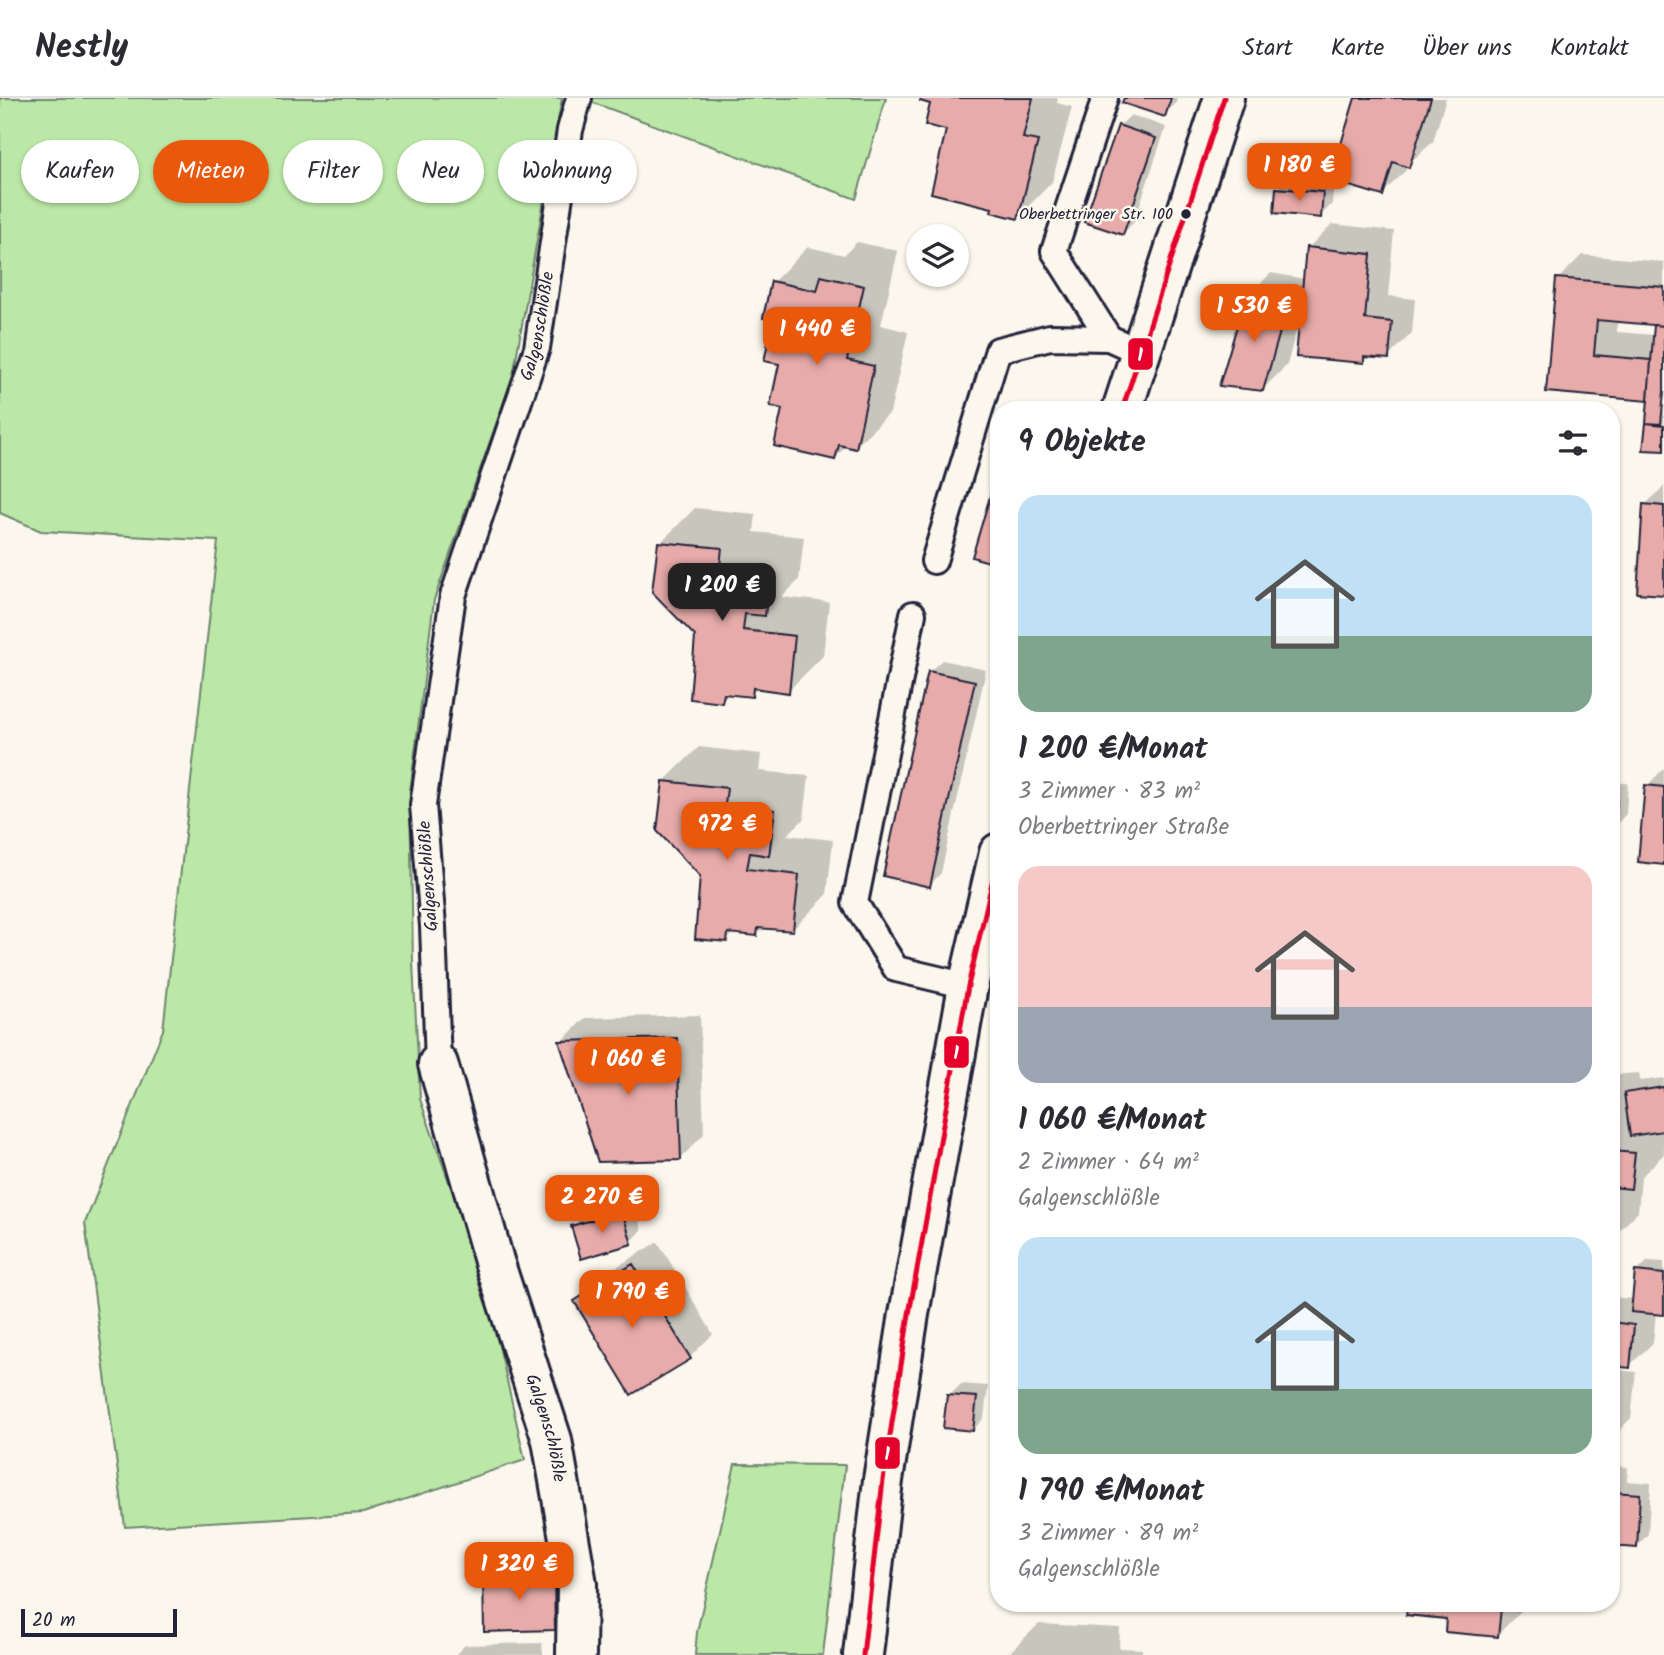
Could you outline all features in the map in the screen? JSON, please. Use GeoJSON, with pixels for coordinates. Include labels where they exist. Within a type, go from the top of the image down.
{"type":"FeatureCollection","features":[{"type":"Feature","properties":{"kind":"street"},"geometry":{"type":"LineString","coordinates":[[1122,401],[1124,345],[1224,98]]}},
{"type":"Feature","properties":{"kind":"street"},"geometry":{"type":"LineString","coordinates":[[863,1655],[883,1480],[909,1314],[968,986],[990,892]]}},
{"type":"Feature","properties":{"kind":"street","name":"Galgenschlößle"},"geometry":{"type":"LineString","coordinates":[[438,1064],[494,1261],[552,1440],[577,1584],[576,1655]]}},
{"type":"Feature","properties":{"kind":"lane","name":"Galgenschlößle"},"geometry":{"type":"LineString","coordinates":[[438,1064],[433,926],[423,805],[453,596],[537,348],[570,130],[579,98]]}},
{"type":"Feature","properties":{"kind":"lane"},"geometry":{"type":"LineString","coordinates":[[1104,98],[1054,251],[1124,345]]}},
{"type":"Feature","properties":{"kind":"lane"},"geometry":{"type":"LineString","coordinates":[[934,561],[998,350],[1050,337],[1124,345]]}},
{"type":"Feature","properties":{"kind":"lane"},"geometry":{"type":"LineString","coordinates":[[913,614],[855,903],[896,969],[968,986]]}},
{"type":"Feature","properties":{"kind":"green space"},"geometry":{"type":"Polygon","coordinates":[[[0,98],[562,98],[555,140],[498,140],[498,203],[543,203],[513,376],[434,600],[410,792],[413,963],[420,1099],[486,1288],[525,1460],[363,1513],[125,1527],[85,1223],[163,1030],[218,541],[41,531],[0,513],[0,98]]]}},
{"type":"Feature","properties":{"kind":"green space"},"geometry":{"type":"Polygon","coordinates":[[[580,98],[886,98],[856,199],[580,98]]]}},
{"type":"Feature","properties":{"kind":"green space"},"geometry":{"type":"Polygon","coordinates":[[[735,1464],[845,1465],[823,1655],[695,1655],[697,1632],[735,1464]]]}},
{"type":"Feature","properties":{"kind":"building"},"geometry":{"type":"Polygon","coordinates":[[[921,98],[1033,98],[1023,138],[1038,141],[1018,219],[991,212],[992,208],[931,193],[946,130],[925,125],[930,104],[920,101],[921,98]]]}},
{"type":"Feature","properties":{"kind":"building"},"geometry":{"type":"Polygon","coordinates":[[[1124,98],[1171,98],[1165,117],[1122,103],[1124,98]]]}},
{"type":"Feature","properties":{"kind":"building"},"geometry":{"type":"Polygon","coordinates":[[[1355,98],[1431,98],[1409,168],[1393,162],[1383,196],[1330,180],[1355,98]]]}},
{"type":"Feature","properties":{"kind":"building"},"geometry":{"type":"Polygon","coordinates":[[[1118,125],[1156,138],[1123,235],[1084,222],[1118,125]]]}},
{"type":"Feature","properties":{"kind":"building"},"geometry":{"type":"Polygon","coordinates":[[[1276,188],[1323,192],[1321,218],[1274,213],[1276,188]]]}},
{"type":"Feature","properties":{"kind":"building"},"geometry":{"type":"Polygon","coordinates":[[[1306,247],[1371,254],[1365,319],[1392,322],[1389,359],[1364,357],[1364,363],[1296,357],[1306,247]]]}},
{"type":"Feature","properties":{"kind":"building"},"geometry":{"type":"Polygon","coordinates":[[[821,276],[864,286],[847,360],[874,366],[856,449],[839,445],[835,460],[774,446],[782,409],[770,406],[779,364],[764,361],[773,320],[763,318],[771,281],[817,291],[821,276]]]}},
{"type":"Feature","properties":{"kind":"building"},"geometry":{"type":"Polygon","coordinates":[[[1556,278],[1664,287],[1664,326],[1597,320],[1594,355],[1651,360],[1648,401],[1546,392],[1556,278]]]}},
{"type":"Feature","properties":{"kind":"building"},"geometry":{"type":"Polygon","coordinates":[[[1246,296],[1288,304],[1263,391],[1219,386],[1246,296]]]}},
{"type":"Feature","properties":{"kind":"building"},"geometry":{"type":"Polygon","coordinates":[[[1654,325],[1664,326],[1661,424],[1646,423],[1654,325]]]}},
{"type":"Feature","properties":{"kind":"building"},"geometry":{"type":"Polygon","coordinates":[[[1646,423],[1664,425],[1664,451],[1643,450],[1646,423]]]}},
{"type":"Feature","properties":{"kind":"building"},"geometry":{"type":"Polygon","coordinates":[[[990,496],[990,562],[972,557],[990,496]]]}},
{"type":"Feature","properties":{"kind":"building"},"geometry":{"type":"Polygon","coordinates":[[[1643,504],[1664,506],[1664,595],[1637,593],[1643,504]]]}},
{"type":"Feature","properties":{"kind":"building"},"geometry":{"type":"Polygon","coordinates":[[[658,542],[722,548],[720,566],[770,572],[765,616],[745,614],[743,630],[795,636],[789,693],[753,688],[752,697],[724,694],[722,703],[690,699],[695,636],[652,592],[658,542]]]}},
{"type":"Feature","properties":{"kind":"building"},"geometry":{"type":"Polygon","coordinates":[[[928,671],[975,681],[930,887],[883,876],[928,671]]]}},
{"type":"Feature","properties":{"kind":"building"},"geometry":{"type":"Polygon","coordinates":[[[663,781],[727,788],[725,805],[775,810],[769,856],[750,853],[747,869],[799,875],[793,931],[758,928],[757,936],[728,933],[727,942],[695,939],[700,876],[657,831],[663,781]]]}},
{"type":"Feature","properties":{"kind":"building"},"geometry":{"type":"Polygon","coordinates":[[[1645,785],[1664,787],[1664,865],[1638,862],[1645,785]]]}},
{"type":"Feature","properties":{"kind":"building"},"geometry":{"type":"Polygon","coordinates":[[[677,1038],[681,1160],[598,1162],[559,1041],[677,1038]]]}},
{"type":"Feature","properties":{"kind":"building"},"geometry":{"type":"Polygon","coordinates":[[[1664,1087],[1664,1131],[1630,1136],[1624,1093],[1664,1087]]]}},
{"type":"Feature","properties":{"kind":"building"},"geometry":{"type":"Polygon","coordinates":[[[1620,1152],[1635,1153],[1631,1189],[1620,1188],[1620,1152]]]}},
{"type":"Feature","properties":{"kind":"building"},"geometry":{"type":"Polygon","coordinates":[[[622,1211],[632,1244],[581,1259],[571,1226],[622,1211]]]}},
{"type":"Feature","properties":{"kind":"building"},"geometry":{"type":"Polygon","coordinates":[[[633,1264],[691,1359],[631,1395],[574,1301],[633,1264]]]}},
{"type":"Feature","properties":{"kind":"building"},"geometry":{"type":"Polygon","coordinates":[[[1635,1271],[1664,1274],[1664,1315],[1631,1312],[1635,1271]]]}},
{"type":"Feature","properties":{"kind":"building"},"geometry":{"type":"Polygon","coordinates":[[[1620,1323],[1634,1325],[1630,1368],[1620,1367],[1620,1323]]]}},
{"type":"Feature","properties":{"kind":"building"},"geometry":{"type":"Polygon","coordinates":[[[947,1395],[977,1397],[973,1431],[943,1428],[947,1395]]]}},
{"type":"Feature","properties":{"kind":"building"},"geometry":{"type":"Polygon","coordinates":[[[1620,1493],[1640,1494],[1637,1548],[1620,1547],[1620,1493]]]}},
{"type":"Feature","properties":{"kind":"building"},"geometry":{"type":"Polygon","coordinates":[[[554,1572],[555,1630],[484,1632],[483,1574],[554,1572]]]}},
{"type":"Feature","properties":{"kind":"building"},"geometry":{"type":"Polygon","coordinates":[[[1406,1612],[1501,1612],[1498,1637],[1445,1632],[1446,1619],[1406,1615],[1406,1612]]]}},
{"type":"Feature","properties":{"kind":"transit line","name":"1"},"geometry":{"type":"LineString","coordinates":[[1125,401],[1224,98]]}},
{"type":"Feature","properties":{"kind":"transit line","name":"1"},"geometry":{"type":"LineString","coordinates":[[863,1655],[883,1480],[909,1314],[968,986],[990,892]]}},
{"type":"Feature","properties":{"kind":"place","name":"Oberbettringer Str. 100"},"geometry":{"type":"Point","coordinates":[1186,214]}}]}
